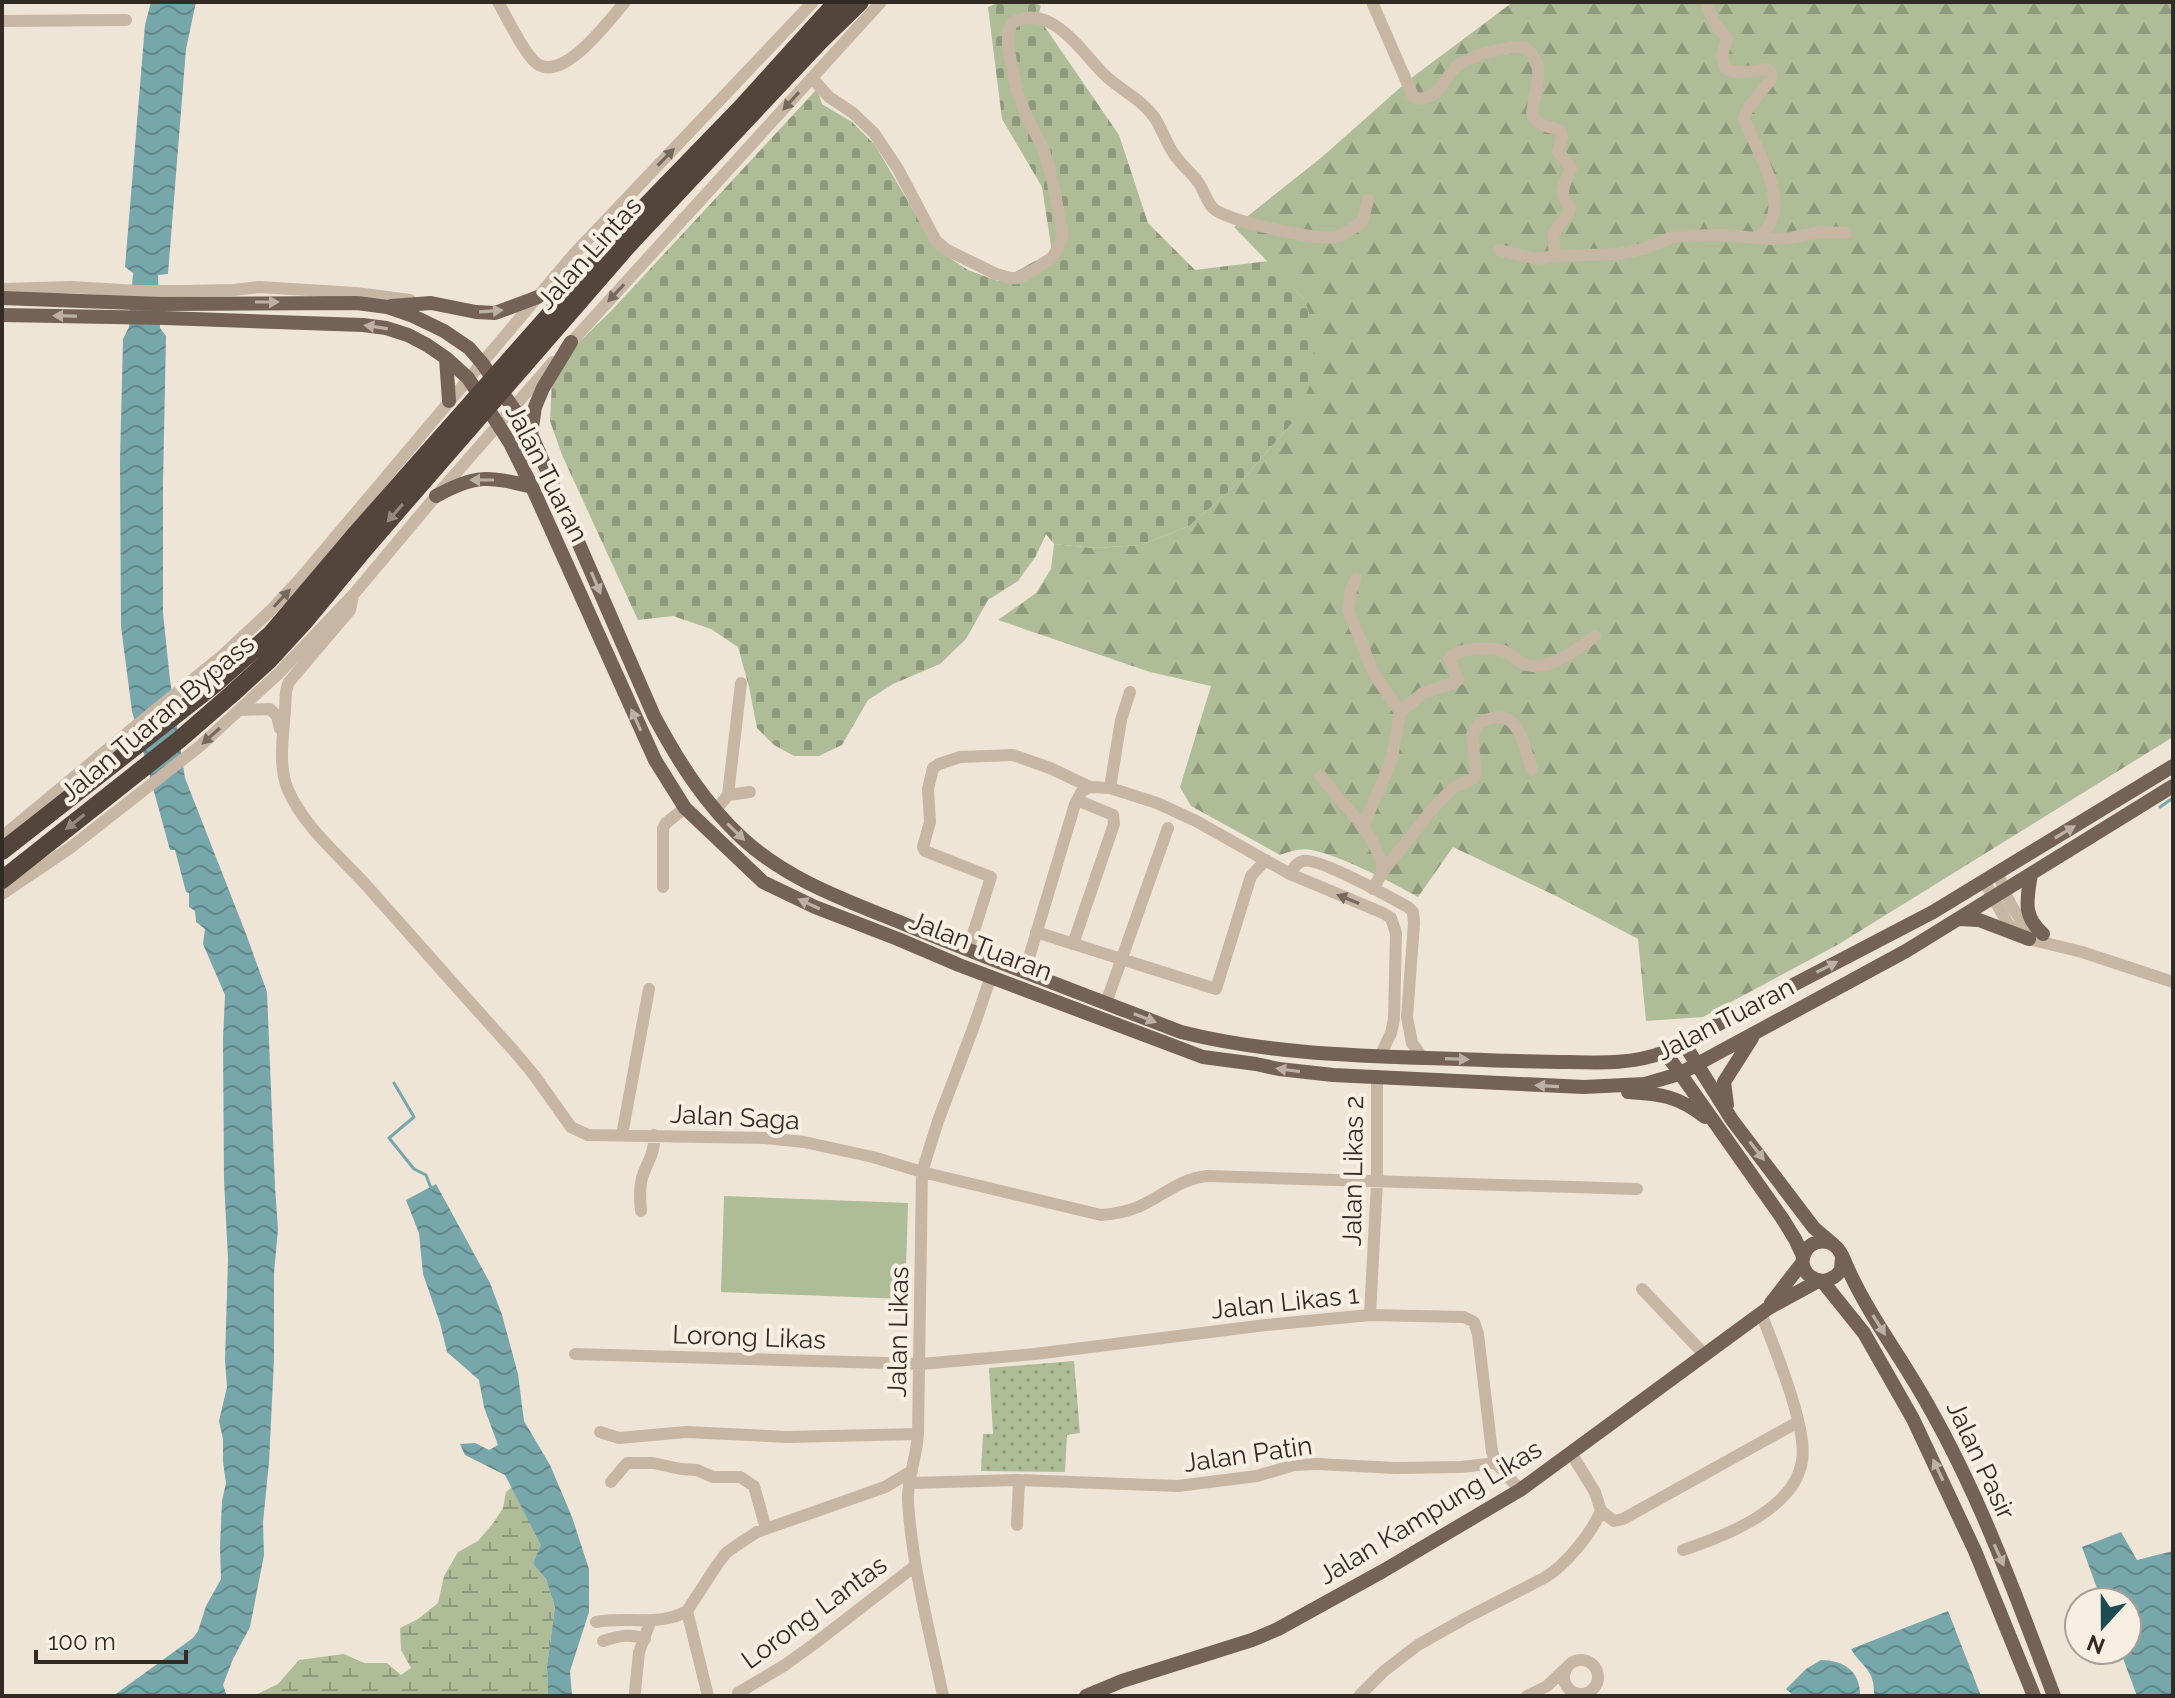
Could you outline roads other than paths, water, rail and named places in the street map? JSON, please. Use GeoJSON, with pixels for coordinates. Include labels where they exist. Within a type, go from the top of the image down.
{"type":"FeatureCollection","features":[{"type":"Feature","properties":{"kind":"highway","name":"Jalan Lintas"},"geometry":{"type":"LineString","coordinates":[[626,238],[647,205],[837,2]]}},
{"type":"Feature","properties":{"kind":"highway","name":"Jalan Lintas"},"geometry":{"type":"LineString","coordinates":[[360,541],[626,238],[860,2]]}},
{"type":"Feature","properties":{"kind":"highway","name":"Jalan Tuaran Bypass"},"geometry":{"type":"LineString","coordinates":[[2,851],[215,684],[271,634],[360,541]]}},
{"type":"Feature","properties":{"kind":"highway","name":"Jalan Tuaran Bypass"},"geometry":{"type":"LineString","coordinates":[[2,880],[180,739],[270,659],[312,613],[360,541]]}},
{"type":"Feature","properties":{"kind":"main road"},"geometry":{"type":"LineString","coordinates":[[387,307],[402,303],[431,303],[495,313],[540,294]]}},
{"type":"Feature","properties":{"kind":"main road","name":"Jalan Tuaran"},"geometry":{"type":"LineString","coordinates":[[2,298],[127,310]]}},
{"type":"Feature","properties":{"kind":"main road","name":"Jalan Tuaran"},"geometry":{"type":"LineString","coordinates":[[163,311],[323,302],[357,303],[387,307],[413,316],[469,348],[531,434],[643,694],[676,757],[715,811],[744,840],[816,888],[1181,1032],[1232,1044],[1276,1050],[1519,1061],[1631,1062],[1665,1052],[1919,919],[2173,766]]}},
{"type":"Feature","properties":{"kind":"main road","name":"Jalan Tuaran"},"geometry":{"type":"LineString","coordinates":[[2,315],[163,311],[386,328],[427,345],[468,378],[510,443],[655,760],[685,808],[763,882],[815,907],[1203,1057],[1333,1075],[1593,1088],[1645,1084],[1679,1074],[1906,951],[2173,786]]}},
{"type":"Feature","properties":{"kind":"main road"},"geometry":{"type":"LineString","coordinates":[[531,434],[539,397],[571,342]]}},
{"type":"Feature","properties":{"kind":"main road"},"geometry":{"type":"LineString","coordinates":[[446,358],[449,401]]}},
{"type":"Feature","properties":{"kind":"main road"},"geometry":{"type":"LineString","coordinates":[[436,496],[473,479],[532,487]]}},
{"type":"Feature","properties":{"kind":"main road"},"geometry":{"type":"LineString","coordinates":[[602,641],[617,633]]}},
{"type":"Feature","properties":{"kind":"main road"},"geometry":{"type":"LineString","coordinates":[[2031,874],[2027,909],[2036,936]]}},
{"type":"Feature","properties":{"kind":"main road"},"geometry":{"type":"LineString","coordinates":[[838,897],[853,910],[987,964],[991,976]]}},
{"type":"Feature","properties":{"kind":"main road"},"geometry":{"type":"LineString","coordinates":[[1958,919],[1979,920],[2036,936]]}},
{"type":"Feature","properties":{"kind":"main road"},"geometry":{"type":"LineString","coordinates":[[1732,1120],[1724,1082],[1755,1034]]}},
{"type":"Feature","properties":{"kind":"main road","name":"Jalan Pasir"},"geometry":{"type":"LineString","coordinates":[[1683,1042],[1732,1120],[1814,1228],[1838,1250],[1863,1299],[1932,1410],[2011,1581],[2054,1696]]}},
{"type":"Feature","properties":{"kind":"main road"},"geometry":{"type":"LineString","coordinates":[[1665,1052],[1782,1218],[1807,1274],[1820,1281],[1836,1276],[1841,1270],[1838,1250],[1822,1241],[1810,1246],[1803,1260]]}},
{"type":"Feature","properties":{"kind":"main road"},"geometry":{"type":"LineString","coordinates":[[1593,1088],[1666,1095],[1684,1102],[1704,1116],[1737,1153]]}},
{"type":"Feature","properties":{"kind":"main road","name":"Jalan Kampung Likas"},"geometry":{"type":"LineString","coordinates":[[1764,1311],[1803,1260]]}},
{"type":"Feature","properties":{"kind":"main road","name":"Jalan Pasir"},"geometry":{"type":"LineString","coordinates":[[1820,1281],[1864,1333],[1913,1419],[1975,1551],[2034,1696]]}},
{"type":"Feature","properties":{"kind":"main road","name":"Jalan Kampung Likas"},"geometry":{"type":"LineString","coordinates":[[1086,1696],[1278,1629],[1392,1566],[1520,1490],[1764,1311],[1820,1281]]}},
{"type":"Feature","properties":{"kind":"street"},"geometry":{"type":"LineString","coordinates":[[498,2],[535,63],[542,67],[558,67],[577,55],[625,2]]}},
{"type":"Feature","properties":{"kind":"street"},"geometry":{"type":"LineString","coordinates":[[2,837],[183,689],[270,611],[573,255],[813,2]]}},
{"type":"Feature","properties":{"kind":"street"},"geometry":{"type":"LineString","coordinates":[[2,894],[70,848],[184,758],[240,710],[325,627],[571,342],[881,2]]}},
{"type":"Feature","properties":{"kind":"street"},"geometry":{"type":"LineString","coordinates":[[1372,2],[1413,96],[1419,99],[1434,95],[1456,67],[1474,58],[1517,47],[1528,50],[1534,57],[1540,79],[1532,114],[1544,127],[1560,131],[1562,138],[1558,151],[1571,168],[1562,187],[1570,208],[1553,234],[1555,256]]}},
{"type":"Feature","properties":{"kind":"street"},"geometry":{"type":"LineString","coordinates":[[1706,2],[1715,24],[1727,38],[1722,56],[1725,68],[1731,72],[1745,73],[1767,69],[1771,73],[1771,79],[1744,118],[1771,182],[1774,198],[1772,219],[1757,238]]}},
{"type":"Feature","properties":{"kind":"street"},"geometry":{"type":"LineString","coordinates":[[812,78],[829,97],[853,113],[874,133],[898,169],[936,241],[947,250],[1010,278],[1029,273],[1053,257],[1063,237],[1044,150],[1021,103],[1008,46],[1012,23],[1028,16],[1048,20],[1068,33],[1104,75],[1142,103],[1154,117],[1177,159],[1223,216],[1311,236],[1337,237],[1362,222],[1368,200]]}},
{"type":"Feature","properties":{"kind":"street"},"geometry":{"type":"LineString","coordinates":[[2,21],[126,20]]}},
{"type":"Feature","properties":{"kind":"street"},"geometry":{"type":"LineString","coordinates":[[1499,250],[1536,259],[1618,254],[1647,248],[1675,236],[1790,238],[1820,232],[1846,233]]}},
{"type":"Feature","properties":{"kind":"street"},"geometry":{"type":"LineString","coordinates":[[2,289],[72,287],[224,291],[259,287],[431,303]]}},
{"type":"Feature","properties":{"kind":"street"},"geometry":{"type":"LineString","coordinates":[[540,294],[540,317],[549,329],[565,335],[585,327]]}},
{"type":"Feature","properties":{"kind":"street"},"geometry":{"type":"LineString","coordinates":[[366,295],[387,307]]}},
{"type":"Feature","properties":{"kind":"street"},"geometry":{"type":"LineString","coordinates":[[421,434],[434,431],[453,442],[460,456],[460,469]]}},
{"type":"Feature","properties":{"kind":"street"},"geometry":{"type":"LineString","coordinates":[[1356,579],[1348,610],[1374,674],[1400,712]]}},
{"type":"Feature","properties":{"kind":"street","name":"Jalan Saga"},"geometry":{"type":"LineString","coordinates":[[353,595],[350,610],[285,690],[285,782],[290,795],[319,836],[514,1051],[571,1127],[588,1135],[791,1140],[873,1157],[922,1172],[1101,1215],[1138,1207],[1191,1178],[1207,1176],[1637,1189]]}},
{"type":"Feature","properties":{"kind":"street"},"geometry":{"type":"LineString","coordinates":[[1363,827],[1392,758],[1400,712],[1423,693],[1458,680],[1449,659],[1454,654],[1469,650],[1497,650],[1508,653],[1527,666],[1542,665],[1568,655],[1595,636]]}},
{"type":"Feature","properties":{"kind":"street"},"geometry":{"type":"LineString","coordinates":[[715,811],[728,795],[741,683]]}},
{"type":"Feature","properties":{"kind":"street"},"geometry":{"type":"LineString","coordinates":[[1110,788],[1121,720],[1130,692]]}},
{"type":"Feature","properties":{"kind":"street"},"geometry":{"type":"LineString","coordinates":[[240,710],[270,709],[277,716],[283,736]]}},
{"type":"Feature","properties":{"kind":"street"},"geometry":{"type":"LineString","coordinates":[[1373,889],[1383,871],[1435,806],[1453,788],[1473,779],[1476,773],[1472,735],[1479,723],[1505,718],[1517,725],[1532,770]]}},
{"type":"Feature","properties":{"kind":"street"},"geometry":{"type":"LineString","coordinates":[[968,950],[991,877],[925,851],[923,847],[930,822],[928,789],[933,768],[939,764],[960,757],[1013,755],[1090,787],[1110,788],[1181,813],[1290,874],[1391,918],[1395,927],[1394,1019],[1380,1056]]}},
{"type":"Feature","properties":{"kind":"street"},"geometry":{"type":"LineString","coordinates":[[1321,776],[1363,827],[1378,851],[1383,871]]}},
{"type":"Feature","properties":{"kind":"street"},"geometry":{"type":"LineString","coordinates":[[1025,971],[1077,800],[1082,791],[1090,787]]}},
{"type":"Feature","properties":{"kind":"street"},"geometry":{"type":"LineString","coordinates":[[728,795],[750,792]]}},
{"type":"Feature","properties":{"kind":"street"},"geometry":{"type":"LineString","coordinates":[[1073,944],[1114,824],[1113,815],[1077,800]]}},
{"type":"Feature","properties":{"kind":"street"},"geometry":{"type":"LineString","coordinates":[[663,887],[663,828],[685,808]]}},
{"type":"Feature","properties":{"kind":"street"},"geometry":{"type":"LineString","coordinates":[[1106,1003],[1168,828]]}},
{"type":"Feature","properties":{"kind":"street"},"geometry":{"type":"LineString","coordinates":[[1036,932],[1216,989],[1251,876],[1266,860]]}},
{"type":"Feature","properties":{"kind":"street"},"geometry":{"type":"LineString","coordinates":[[1290,874],[1295,865],[1305,860],[1340,873],[1413,912],[1407,1017],[1412,1043],[1422,1057]]}},
{"type":"Feature","properties":{"kind":"street"},"geometry":{"type":"LineString","coordinates":[[1998,873],[1998,894],[2008,924],[2070,949],[2173,982]]}},
{"type":"Feature","properties":{"kind":"street"},"geometry":{"type":"LineString","coordinates":[[1984,881],[1998,894]]}},
{"type":"Feature","properties":{"kind":"street","name":"Jalan Likas"},"geometry":{"type":"LineString","coordinates":[[943,1696],[915,1566],[908,1498],[918,1434],[922,1172],[991,976]]}},
{"type":"Feature","properties":{"kind":"street"},"geometry":{"type":"LineString","coordinates":[[622,1135],[649,989]]}},
{"type":"Feature","properties":{"kind":"street","name":"Jalan Likas 2"},"geometry":{"type":"LineString","coordinates":[[1370,1315],[1377,1182],[1377,1076]]}},
{"type":"Feature","properties":{"kind":"street"},"geometry":{"type":"LineString","coordinates":[[641,1211],[640,1184],[654,1151],[654,1135]]}},
{"type":"Feature","properties":{"kind":"street"},"geometry":{"type":"LineString","coordinates":[[1642,1289],[1705,1355]]}},
{"type":"Feature","properties":{"kind":"street"},"geometry":{"type":"LineString","coordinates":[[1683,1550],[1732,1532],[1761,1514],[1782,1497],[1802,1466],[1803,1449],[1798,1422],[1764,1311]]}},
{"type":"Feature","properties":{"kind":"street","name":"Jalan Likas 1"},"geometry":{"type":"LineString","coordinates":[[921,1364],[1035,1354],[1370,1315],[1464,1317],[1474,1322],[1481,1355],[1489,1437],[1496,1463],[1520,1490]]}},
{"type":"Feature","properties":{"kind":"street","name":"Lorong Likas"},"geometry":{"type":"LineString","coordinates":[[575,1354],[921,1364]]}},
{"type":"Feature","properties":{"kind":"street"},"geometry":{"type":"LineString","coordinates":[[1571,1453],[1595,1492],[1601,1511],[1614,1521],[1623,1519],[1798,1422]]}},
{"type":"Feature","properties":{"kind":"street"},"geometry":{"type":"LineString","coordinates":[[600,1432],[619,1438],[686,1432],[787,1437],[918,1434]]}},
{"type":"Feature","properties":{"kind":"street"},"geometry":{"type":"LineString","coordinates":[[611,1482],[627,1463],[639,1462],[697,1470],[713,1477],[740,1477],[754,1486],[766,1529]]}},
{"type":"Feature","properties":{"kind":"street","name":"Jalan Patin"},"geometry":{"type":"LineString","coordinates":[[911,1477],[1178,1486],[1257,1476],[1294,1465],[1396,1468],[1496,1463]]}},
{"type":"Feature","properties":{"kind":"street"},"geometry":{"type":"LineString","coordinates":[[596,1622],[651,1620],[684,1614],[726,1553],[757,1532],[911,1477]]}},
{"type":"Feature","properties":{"kind":"street"},"geometry":{"type":"LineString","coordinates":[[1017,1525],[1019,1480]]}},
{"type":"Feature","properties":{"kind":"street"},"geometry":{"type":"LineString","coordinates":[[1359,1696],[1384,1671],[1418,1645],[1554,1573],[1589,1531],[1601,1511]]}},
{"type":"Feature","properties":{"kind":"street","name":"Lorong Lantas"},"geometry":{"type":"LineString","coordinates":[[738,1693],[805,1651],[915,1566]]}},
{"type":"Feature","properties":{"kind":"street"},"geometry":{"type":"LineString","coordinates":[[687,1611],[708,1696]]}},
{"type":"Feature","properties":{"kind":"street"},"geometry":{"type":"LineString","coordinates":[[635,1692],[639,1652],[651,1620]]}},
{"type":"Feature","properties":{"kind":"street"},"geometry":{"type":"LineString","coordinates":[[603,1641],[617,1636],[636,1635],[645,1639]]}},
{"type":"Feature","properties":{"kind":"street"},"geometry":{"type":"LineString","coordinates":[[1527,1696],[1547,1686],[1579,1661],[1590,1663],[1597,1671],[1598,1689],[1578,1693],[1547,1686]]}},
{"type":"Feature","properties":{"kind":"street"},"geometry":{"type":"LineString","coordinates":[[1569,1666],[1564,1681],[1578,1693]]}},
{"type":"Feature","properties":{"kind":"water"},"geometry":{"type":"Polygon","coordinates":[[[151,2],[196,2],[186,49],[168,274],[158,275],[160,328],[166,336],[163,613],[185,778],[267,992],[278,1229],[269,1462],[263,1522],[264,1555],[250,1627],[223,1685],[227,1696],[113,1696],[193,1638],[198,1631],[206,1606],[221,1579],[222,1501],[226,1483],[219,1421],[227,1387],[225,995],[203,944],[205,929],[196,922],[195,911],[189,907],[189,893],[186,892],[175,850],[170,850],[132,711],[121,627],[123,339],[129,327],[133,273],[125,267],[145,25],[151,2]]]}},
{"type":"Feature","properties":{"kind":"water"},"geometry":{"type":"Polygon","coordinates":[[[436,1184],[490,1283],[518,1374],[524,1421],[550,1465],[589,1569],[589,1612],[570,1671],[572,1696],[548,1696],[547,1666],[555,1607],[546,1579],[533,1564],[541,1545],[505,1475],[465,1455],[460,1444],[475,1443],[489,1450],[498,1445],[484,1407],[479,1380],[447,1352],[423,1274],[419,1233],[406,1200],[436,1184]]]}},
{"type":"Feature","properties":{"kind":"water"},"geometry":{"type":"Polygon","coordinates":[[[2121,1532],[2137,1560],[2173,1551],[2173,1696],[2137,1696],[2126,1666],[2143,1666],[2143,1586],[2096,1586],[2082,1547],[2121,1532]]]}},
{"type":"Feature","properties":{"kind":"water"},"geometry":{"type":"Polygon","coordinates":[[[1948,1611],[1981,1696],[1874,1696],[1870,1674],[1851,1649],[1948,1611]]]}},
{"type":"Feature","properties":{"kind":"water"},"geometry":{"type":"Polygon","coordinates":[[[1821,1660],[1837,1662],[1850,1669],[1858,1680],[1860,1696],[1794,1696],[1786,1689],[1806,1669],[1821,1660]]]}},
{"type":"Feature","properties":{"kind":"waterway"},"geometry":{"type":"LineString","coordinates":[[2160,807],[2173,798]]}},
{"type":"Feature","properties":{"kind":"waterway"},"geometry":{"type":"LineString","coordinates":[[394,1083],[414,1117],[389,1138],[414,1169],[426,1175],[431,1188]]}}]}
